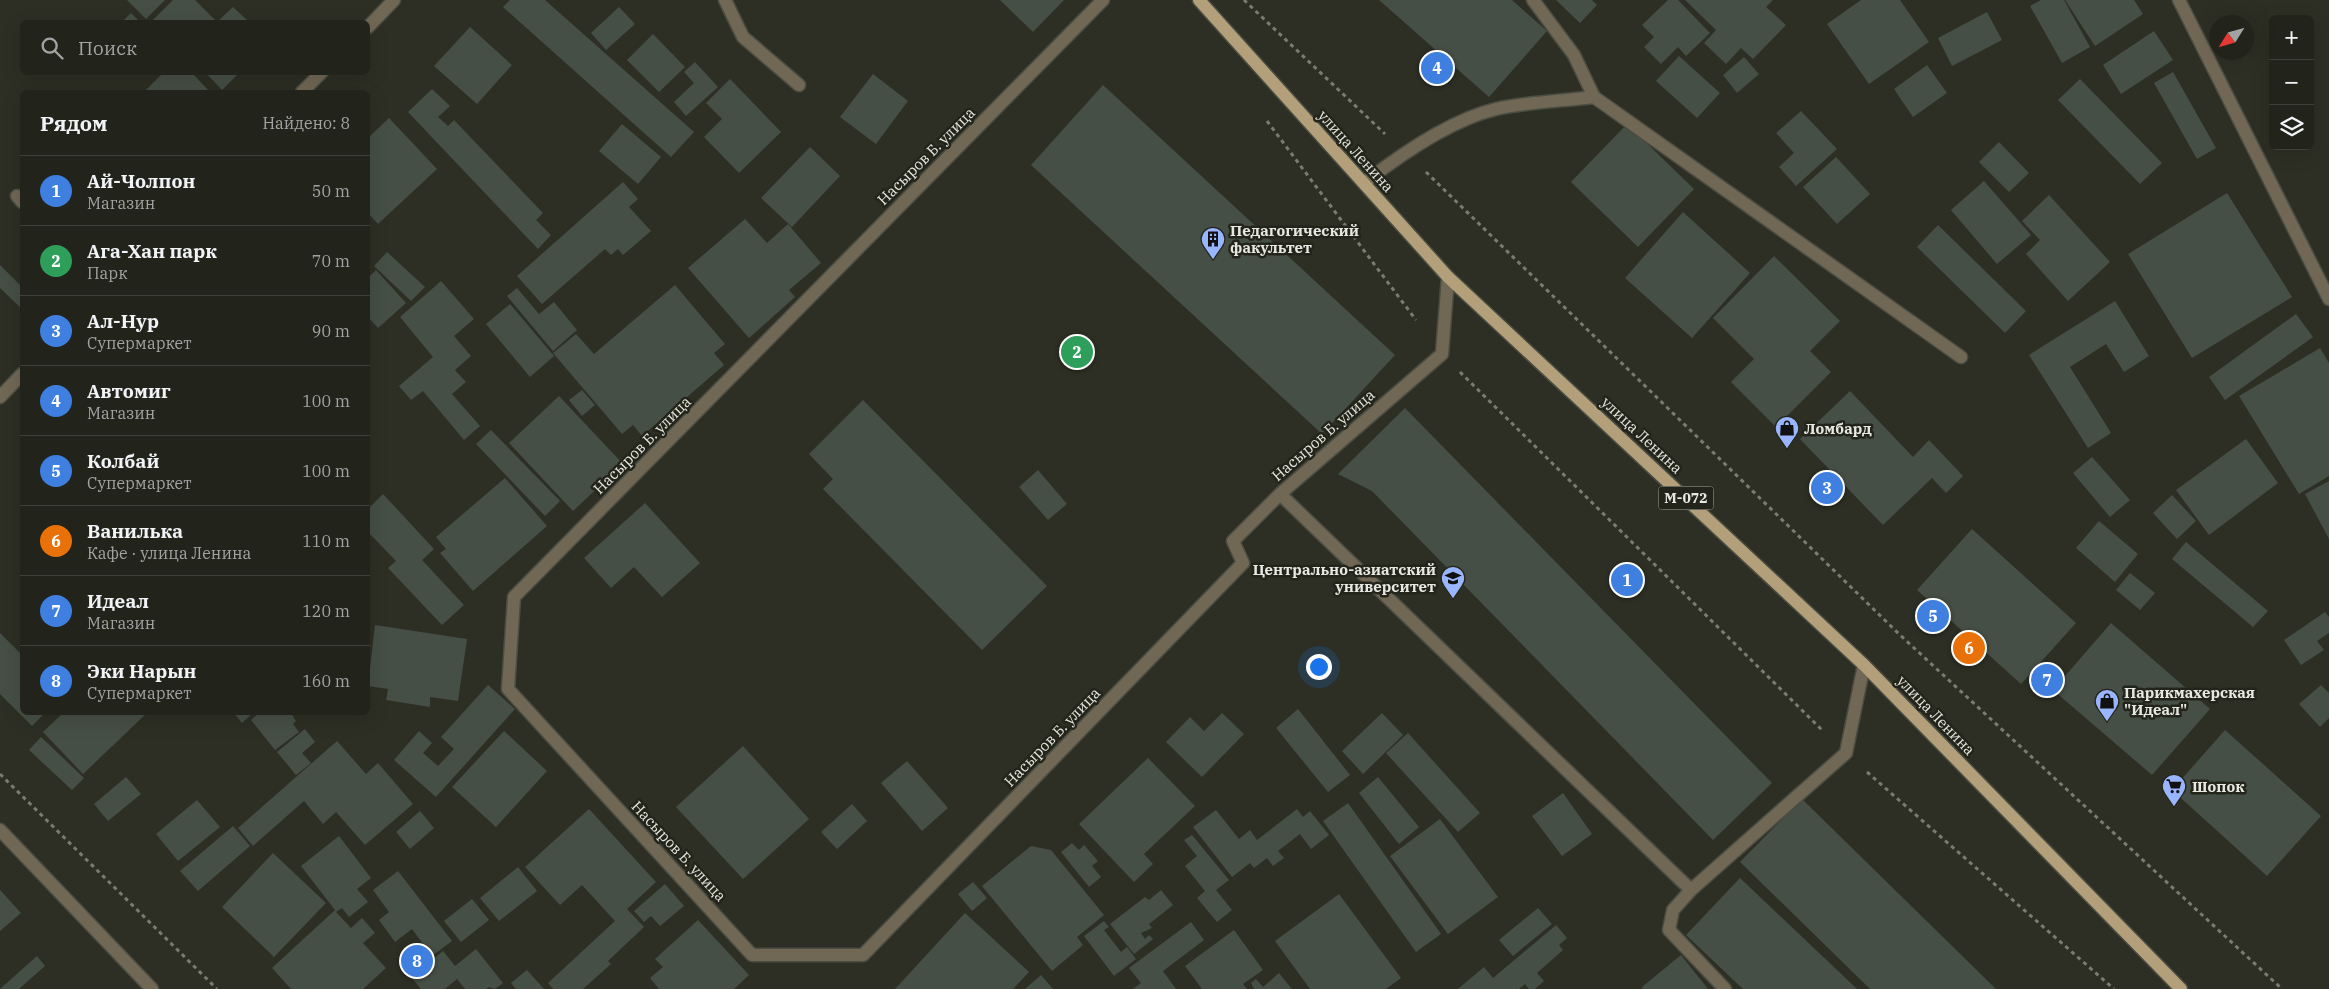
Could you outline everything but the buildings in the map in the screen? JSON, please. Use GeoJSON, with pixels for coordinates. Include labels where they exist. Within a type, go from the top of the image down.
{"type":"FeatureCollection","features":[{"type":"Feature","properties":{"kind":"main road","name":"улица Ленина"},"geometry":{"type":"LineString","coordinates":[[1199,0],[1448,277],[1864,665],[2181,989]]}},
{"type":"Feature","properties":{"kind":"street"},"geometry":{"type":"LineString","coordinates":[[370,25],[394,0]]}},
{"type":"Feature","properties":{"kind":"street"},"geometry":{"type":"LineString","coordinates":[[725,0],[743,37],[799,85]]}},
{"type":"Feature","properties":{"kind":"street","name":"Насыров Б. улица"},"geometry":{"type":"LineString","coordinates":[[1103,0],[514,597],[508,689],[752,955],[863,955],[1243,563],[1233,541],[1280,494],[1442,354]]}},
{"type":"Feature","properties":{"kind":"street"},"geometry":{"type":"LineString","coordinates":[[1533,0],[1574,55],[1594,97],[1962,357]]}},
{"type":"Feature","properties":{"kind":"street"},"geometry":{"type":"LineString","coordinates":[[2179,0],[2329,299]]}},
{"type":"Feature","properties":{"kind":"street"},"geometry":{"type":"LineString","coordinates":[[304,90],[319,75]]}},
{"type":"Feature","properties":{"kind":"street"},"geometry":{"type":"LineString","coordinates":[[1364,183],[1405,152],[1471,118],[1496,109],[1594,97]]}},
{"type":"Feature","properties":{"kind":"street"},"geometry":{"type":"LineString","coordinates":[[1442,354],[1448,277]]}},
{"type":"Feature","properties":{"kind":"street"},"geometry":{"type":"LineString","coordinates":[[0,397],[20,376]]}},
{"type":"Feature","properties":{"kind":"street"},"geometry":{"type":"LineString","coordinates":[[1280,494],[1691,890]]}},
{"type":"Feature","properties":{"kind":"street"},"geometry":{"type":"LineString","coordinates":[[1725,989],[1669,930],[1673,910],[1691,890],[1846,754],[1864,665]]}},
{"type":"Feature","properties":{"kind":"street"},"geometry":{"type":"LineString","coordinates":[[0,830],[144,986]]}},
{"type":"Feature","properties":{"kind":"path"},"geometry":{"type":"LineString","coordinates":[[1244,0],[1405,152],[1899,634],[2282,989]]}},
{"type":"Feature","properties":{"kind":"path"},"geometry":{"type":"LineString","coordinates":[[1265,118],[1442,354],[1846,754],[2114,989]]}},
{"type":"Feature","properties":{"kind":"path"},"geometry":{"type":"LineString","coordinates":[[0,774],[217,989]]}},
{"type":"Feature","properties":{"kind":"place","name":"Автомиг"},"geometry":{"type":"Point","coordinates":[1437,68]}},
{"type":"Feature","properties":{"kind":"place","name":"Педагогический факультет"},"geometry":{"type":"Point","coordinates":[1213,260]}},
{"type":"Feature","properties":{"kind":"place","name":"Ага-Хан парк"},"geometry":{"type":"Point","coordinates":[1077,352]}},
{"type":"Feature","properties":{"kind":"place","name":"Ломбард"},"geometry":{"type":"Point","coordinates":[1787,449]}},
{"type":"Feature","properties":{"kind":"place","name":"Ал-Нур"},"geometry":{"type":"Point","coordinates":[1827,488]}},
{"type":"Feature","properties":{"kind":"place","name":"Ай-Чолпон"},"geometry":{"type":"Point","coordinates":[1627,580]}},
{"type":"Feature","properties":{"kind":"place","name":"Центрально-азиатский университет"},"geometry":{"type":"Point","coordinates":[1453,599]}},
{"type":"Feature","properties":{"kind":"place","name":"Колбай"},"geometry":{"type":"Point","coordinates":[1933,616]}},
{"type":"Feature","properties":{"kind":"place","name":"Ванилька"},"geometry":{"type":"Point","coordinates":[1969,648]}},
{"type":"Feature","properties":{"kind":"place","name":"Идеал"},"geometry":{"type":"Point","coordinates":[2047,680]}},
{"type":"Feature","properties":{"kind":"place","name":"Парикмахерская \"Идеал\""},"geometry":{"type":"Point","coordinates":[2107,722]}},
{"type":"Feature","properties":{"kind":"place","name":"Шопок"},"geometry":{"type":"Point","coordinates":[2174,807]}},
{"type":"Feature","properties":{"kind":"place","name":"Эки Нарын"},"geometry":{"type":"Point","coordinates":[417,961]}}]}
